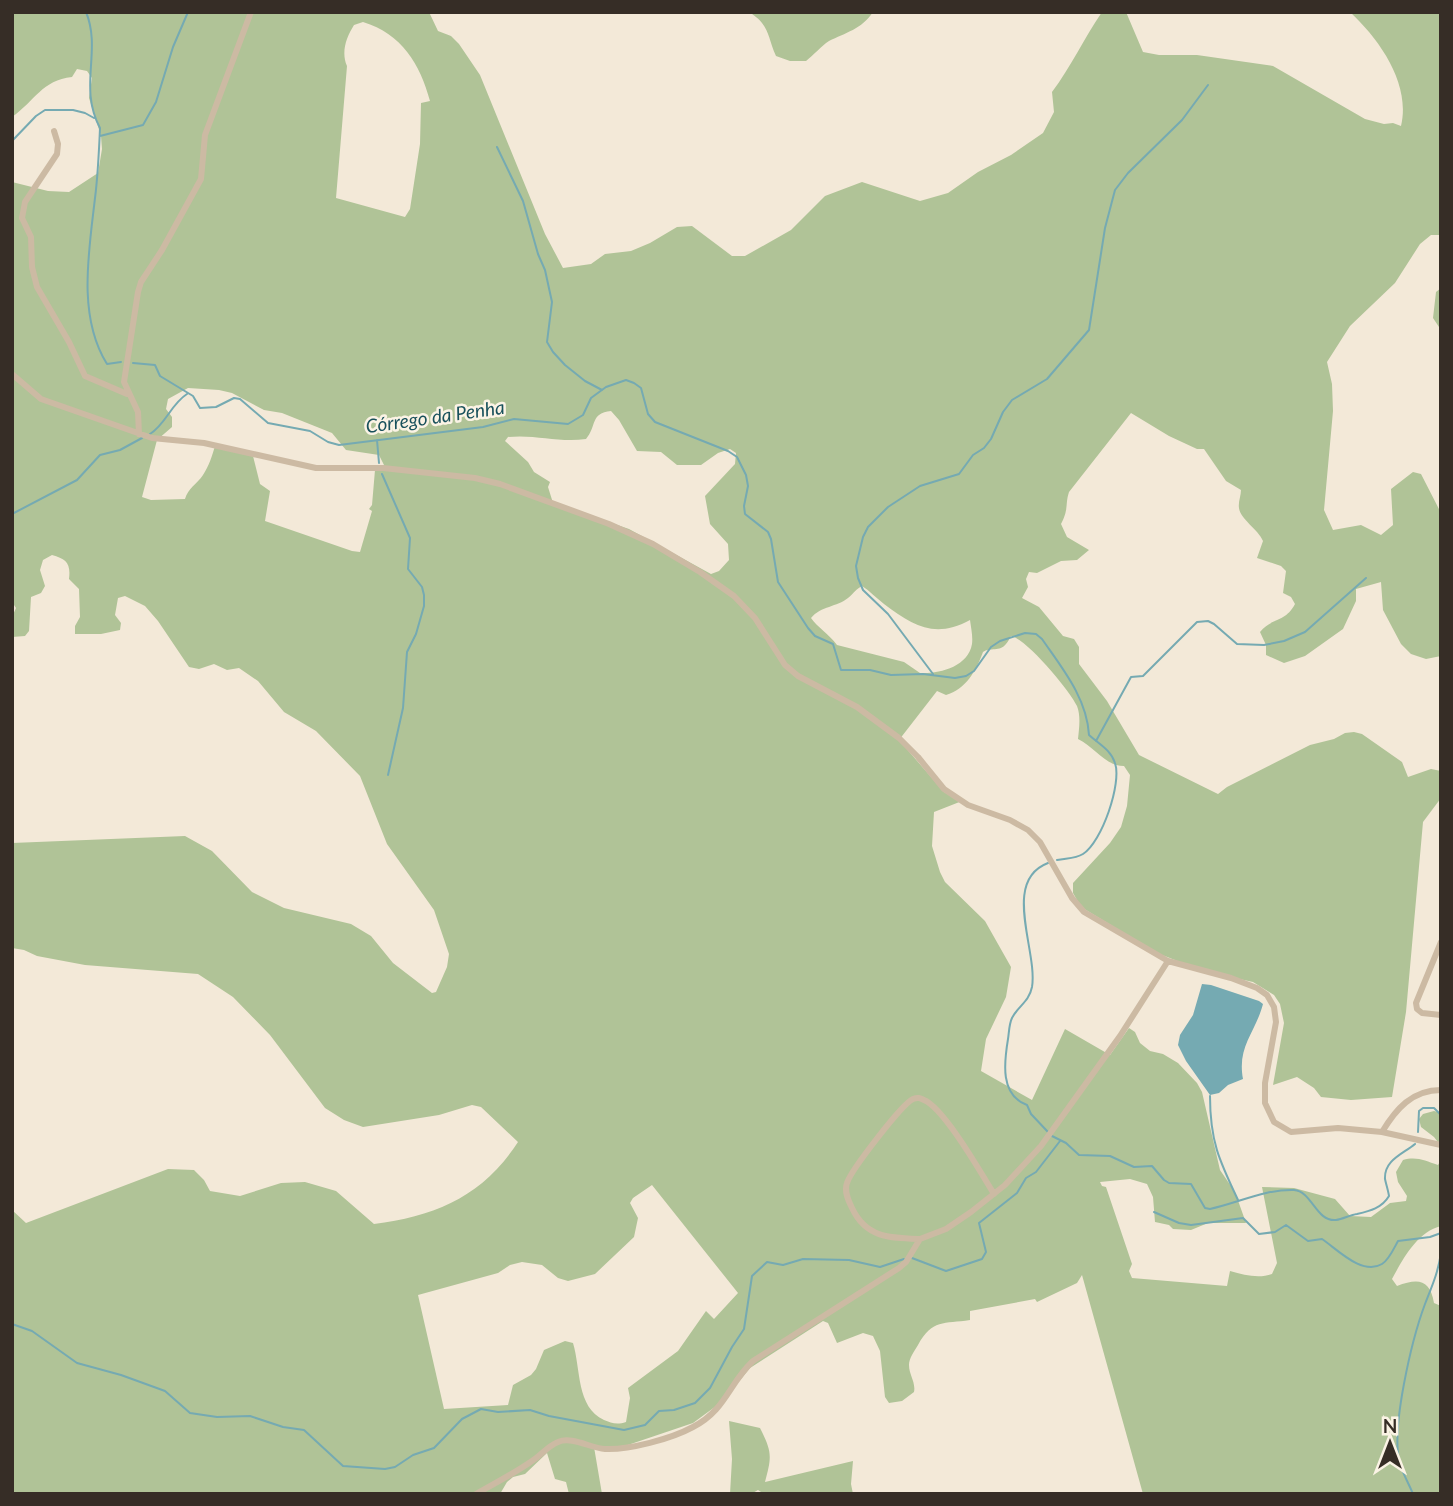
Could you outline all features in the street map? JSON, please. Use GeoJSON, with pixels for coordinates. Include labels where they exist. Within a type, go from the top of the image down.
{"type":"FeatureCollection","features":[{"type":"Feature","properties":{"kind":"street"},"geometry":{"type":"LineString","coordinates":[[139,434],[138,412],[124,382],[141,282],[201,179],[205,135],[251,12]]}},
{"type":"Feature","properties":{"kind":"street"},"geometry":{"type":"LineString","coordinates":[[54,131],[58,144],[57,153],[22,209],[24,225],[32,241],[34,277],[85,376],[129,395]]}},
{"type":"Feature","properties":{"kind":"street"},"geometry":{"type":"LineString","coordinates":[[12,374],[41,399],[139,434],[204,443],[316,468],[383,468],[474,478],[500,484],[609,524],[653,544],[734,596],[755,618],[785,665],[798,676],[858,707],[899,738],[944,789],[968,805],[1010,820],[1028,830],[1040,842],[1072,898],[1084,912],[1168,961],[1231,978],[1267,995],[1274,1007],[1276,1022],[1265,1083],[1265,1104],[1273,1122],[1291,1132],[1338,1128],[1382,1132],[1441,1145]]}},
{"type":"Feature","properties":{"kind":"street"},"geometry":{"type":"LineString","coordinates":[[1441,942],[1416,1003],[1422,1013],[1441,1015]]}},
{"type":"Feature","properties":{"kind":"street"},"geometry":{"type":"LineString","coordinates":[[994,1194],[946,1120],[928,1102],[920,1098],[912,1099],[891,1121],[846,1184],[846,1195],[860,1222],[883,1237],[920,1239],[946,1228],[994,1194],[1005,1185],[1051,1134],[1120,1036],[1168,961]]}},
{"type":"Feature","properties":{"kind":"street"},"geometry":{"type":"LineString","coordinates":[[1382,1132],[1394,1112],[1407,1100],[1430,1090],[1441,1090]]}},
{"type":"Feature","properties":{"kind":"street"},"geometry":{"type":"LineString","coordinates":[[477,1494],[531,1462],[557,1442],[568,1440],[603,1449],[620,1448],[692,1428],[726,1400],[744,1368],[899,1268],[906,1262],[920,1239]]}},
{"type":"Feature","properties":{"kind":"green space"},"geometry":{"type":"Polygon","coordinates":[[[12,12],[429,12],[438,31],[451,36],[459,44],[480,75],[545,234],[563,268],[591,264],[605,254],[631,251],[677,227],[692,226],[732,256],[745,256],[791,230],[825,196],[862,182],[920,201],[948,193],[978,172],[1011,155],[1043,133],[1054,112],[1052,92],[1102,12],[1126,12],[1143,52],[1159,55],[1197,55],[1273,66],[1365,119],[1401,126],[1403,110],[1397,79],[1382,49],[1350,12],[1441,12],[1441,235],[1431,235],[1420,244],[1395,283],[1350,326],[1327,362],[1332,384],[1333,411],[1324,510],[1333,530],[1361,525],[1381,535],[1393,525],[1391,489],[1413,472],[1421,474],[1441,513],[1441,656],[1426,659],[1411,654],[1401,644],[1383,610],[1381,582],[1356,589],[1356,601],[1343,629],[1305,656],[1284,663],[1266,655],[1266,645],[1260,632],[1287,614],[1295,604],[1291,597],[1283,593],[1286,571],[1281,566],[1257,558],[1263,541],[1240,512],[1241,490],[1226,481],[1204,449],[1197,449],[1169,436],[1131,413],[1069,492],[1061,524],[1067,537],[1089,550],[1077,560],[1061,561],[1037,573],[1029,572],[1026,579],[1028,587],[1022,598],[1039,607],[1063,636],[1074,639],[1079,647],[1079,664],[1107,701],[1139,755],[1218,794],[1310,745],[1354,732],[1362,734],[1402,762],[1408,777],[1431,769],[1441,771],[1441,798],[1423,822],[1406,1012],[1392,1097],[1351,1100],[1321,1097],[1314,1088],[1297,1077],[1273,1085],[1284,1023],[1280,1004],[1274,995],[1253,982],[1203,971],[1157,953],[1081,907],[1073,893],[1073,883],[1121,827],[1127,806],[1130,775],[1124,766],[1111,763],[1078,739],[1079,714],[1073,699],[1047,666],[1018,639],[1011,636],[1004,646],[983,652],[965,684],[953,692],[946,695],[937,691],[899,740],[944,792],[962,801],[934,812],[932,846],[945,882],[985,921],[1011,967],[1006,997],[986,1039],[981,1071],[1032,1100],[1065,1029],[1110,1055],[1129,1028],[1150,1051],[1163,1054],[1178,1063],[1202,1092],[1220,1170],[1235,1192],[1246,1223],[1208,1223],[1191,1230],[1173,1229],[1169,1225],[1155,1222],[1153,1197],[1147,1184],[1130,1179],[1100,1182],[1106,1187],[1132,1264],[1129,1271],[1132,1278],[1227,1286],[1230,1271],[1257,1276],[1272,1274],[1277,1263],[1262,1187],[1294,1188],[1335,1199],[1350,1216],[1371,1217],[1390,1203],[1406,1201],[1407,1196],[1398,1182],[1396,1172],[1403,1160],[1417,1159],[1438,1165],[1441,1160],[1441,1226],[1432,1229],[1418,1240],[1392,1279],[1397,1286],[1422,1282],[1429,1289],[1434,1303],[1441,1306],[1441,1494],[1143,1494],[1082,1275],[1077,1283],[1037,1302],[1035,1299],[970,1311],[970,1320],[940,1324],[928,1331],[909,1362],[914,1392],[902,1401],[889,1403],[885,1397],[880,1351],[873,1336],[863,1333],[837,1343],[828,1323],[823,1321],[750,1368],[723,1401],[693,1423],[619,1448],[594,1447],[602,1494],[569,1494],[566,1482],[555,1479],[547,1453],[525,1474],[513,1477],[507,1482],[500,1494],[12,1494],[12,1210],[26,1223],[168,1169],[194,1170],[210,1191],[240,1196],[281,1183],[305,1182],[336,1191],[374,1224],[418,1215],[456,1200],[489,1176],[518,1142],[481,1107],[472,1105],[439,1115],[363,1127],[344,1120],[325,1108],[270,1035],[233,997],[198,974],[85,965],[37,956],[12,948],[12,843],[185,836],[212,851],[252,892],[284,908],[351,924],[371,936],[393,963],[432,993],[436,992],[447,967],[449,954],[434,910],[387,844],[360,776],[316,731],[284,712],[258,681],[239,668],[227,670],[214,664],[199,669],[189,667],[145,606],[125,596],[118,598],[115,615],[121,623],[120,630],[101,634],[75,634],[75,626],[80,617],[79,589],[69,579],[66,562],[52,555],[43,560],[40,570],[45,586],[41,593],[31,597],[29,631],[25,636],[12,637],[12,617],[16,608],[12,602],[12,182],[48,191],[69,192],[98,173],[102,149],[101,136],[89,98],[92,78],[87,71],[77,69],[72,77],[53,82],[12,117],[12,12]],[[363,22],[354,25],[344,50],[347,66],[336,198],[405,217],[410,209],[420,144],[421,103],[430,101],[415,63],[399,43],[377,27],[363,22]],[[188,388],[168,399],[166,409],[172,417],[172,427],[157,440],[142,497],[151,500],[185,499],[205,472],[215,446],[253,456],[260,484],[270,491],[265,521],[360,552],[372,511],[369,509],[372,505],[375,470],[384,465],[379,455],[346,450],[332,433],[282,413],[264,410],[232,393],[188,388]],[[611,411],[597,417],[586,439],[518,436],[508,437],[505,441],[528,462],[534,472],[550,482],[548,487],[553,503],[629,529],[711,574],[719,571],[729,560],[728,544],[710,524],[705,496],[735,464],[736,453],[730,449],[718,453],[701,465],[677,465],[661,452],[637,451],[619,420],[611,411]],[[862,586],[844,601],[819,611],[811,618],[837,645],[904,662],[920,673],[952,668],[969,652],[972,641],[970,620],[946,629],[925,627],[895,612],[862,586]],[[652,1185],[630,1203],[638,1218],[634,1237],[595,1274],[568,1281],[558,1278],[542,1265],[522,1262],[510,1265],[498,1273],[418,1295],[444,1409],[508,1405],[513,1385],[531,1375],[544,1350],[565,1341],[573,1343],[581,1386],[588,1406],[604,1420],[626,1422],[630,1398],[628,1388],[678,1351],[706,1311],[714,1319],[738,1293],[652,1185]]]}},
{"type":"Feature","properties":{"kind":"green space"},"geometry":{"type":"Polygon","coordinates":[[[749,12],[873,12],[858,27],[829,41],[806,61],[790,61],[776,56],[764,26],[749,12]]]}},
{"type":"Feature","properties":{"kind":"green space"},"geometry":{"type":"Polygon","coordinates":[[[1441,288],[1441,330],[1433,318],[1436,292],[1441,288]]]}},
{"type":"Feature","properties":{"kind":"green space"},"geometry":{"type":"Polygon","coordinates":[[[1434,1111],[1441,1113],[1441,1146],[1421,1127],[1419,1119],[1423,1114],[1434,1111]]]}},
{"type":"Feature","properties":{"kind":"green space"},"geometry":{"type":"Polygon","coordinates":[[[729,1421],[760,1428],[770,1454],[765,1482],[853,1461],[853,1494],[764,1494],[758,1490],[751,1494],[730,1494],[732,1459],[729,1421]]]}},
{"type":"Feature","properties":{"kind":"water"},"geometry":{"type":"Polygon","coordinates":[[[1202,984],[1263,1004],[1242,1058],[1243,1079],[1228,1085],[1219,1093],[1210,1095],[1178,1045],[1180,1035],[1193,1015],[1202,984]]]}},
{"type":"Feature","properties":{"kind":"waterway","name":"Córrego da Penha"},"geometry":{"type":"LineString","coordinates":[[86,12],[92,41],[91,98],[100,128],[88,261],[88,304],[98,345],[107,364],[121,362]]}},
{"type":"Feature","properties":{"kind":"waterway"},"geometry":{"type":"LineString","coordinates":[[100,136],[143,125],[156,102],[173,47],[188,12]]}},
{"type":"Feature","properties":{"kind":"waterway"},"geometry":{"type":"LineString","coordinates":[[933,674],[888,614],[863,590],[856,566],[863,537],[868,527],[888,507],[920,486],[959,474],[973,455],[991,439],[1003,412],[1012,400],[1047,379],[1089,330],[1105,228],[1115,190],[1128,173],[1182,120],[1208,85]]}},
{"type":"Feature","properties":{"kind":"waterway","name":"Córrego da Penha"},"geometry":{"type":"LineString","coordinates":[[12,141],[45,110],[73,110],[94,118]]}},
{"type":"Feature","properties":{"kind":"waterway"},"geometry":{"type":"LineString","coordinates":[[497,147],[523,201],[545,270],[552,302],[547,342],[565,365],[602,390]]}},
{"type":"Feature","properties":{"kind":"waterway","name":"Córrego da Penha"},"geometry":{"type":"LineString","coordinates":[[133,363],[155,365],[160,376],[193,396],[200,408],[216,407],[234,398],[240,399],[268,423],[310,431],[339,445],[483,427],[514,419],[568,424],[583,415],[591,398],[606,387],[626,380],[634,383],[641,388],[648,414],[655,422],[737,457],[748,486],[745,514],[768,532],[778,582],[815,636],[833,644],[841,670],[955,678],[974,671],[991,647],[1000,641],[1025,633],[1036,634],[1042,639],[1079,696],[1089,735],[1111,754],[1116,772],[1109,812],[1097,838],[1083,854],[1057,860]]}},
{"type":"Feature","properties":{"kind":"waterway"},"geometry":{"type":"LineString","coordinates":[[150,434],[187,394]]}},
{"type":"Feature","properties":{"kind":"waterway"},"geometry":{"type":"LineString","coordinates":[[12,514],[77,480],[100,455],[120,450],[142,438]]}},
{"type":"Feature","properties":{"kind":"waterway"},"geometry":{"type":"LineString","coordinates":[[377,440],[379,463]]}},
{"type":"Feature","properties":{"kind":"waterway"},"geometry":{"type":"LineString","coordinates":[[382,474],[410,538],[408,569],[422,587],[424,595],[424,606],[416,634],[407,652],[403,708],[388,775]]}},
{"type":"Feature","properties":{"kind":"waterway"},"geometry":{"type":"LineString","coordinates":[[1096,741],[1131,677],[1143,676],[1197,622],[1208,621],[1214,624],[1237,644],[1264,645],[1284,641],[1305,632],[1366,578]]}},
{"type":"Feature","properties":{"kind":"waterway","name":"Córrego da Penha"},"geometry":{"type":"LineString","coordinates":[[1048,863],[1034,872],[1027,885],[1024,901],[1032,987],[1011,1020],[1005,1068],[1012,1094],[1027,1105],[1031,1114],[1048,1132]]}},
{"type":"Feature","properties":{"kind":"waterway"},"geometry":{"type":"LineString","coordinates":[[1210,1096],[1217,1150],[1238,1200]]}},
{"type":"Feature","properties":{"kind":"waterway","name":"Córrego da Penha"},"geometry":{"type":"LineString","coordinates":[[1418,1132],[1419,1111],[1423,1108],[1434,1108],[1441,1115]]}},
{"type":"Feature","properties":{"kind":"waterway","name":"Córrego da Penha"},"geometry":{"type":"LineString","coordinates":[[1052,1136],[1066,1143],[1079,1155],[1110,1156],[1134,1167],[1152,1166],[1169,1183],[1191,1184],[1205,1208],[1210,1209],[1262,1194],[1294,1190],[1305,1195],[1324,1216],[1336,1220],[1371,1210],[1383,1203],[1389,1196],[1385,1179],[1388,1167],[1395,1158],[1415,1144]]}},
{"type":"Feature","properties":{"kind":"waterway"},"geometry":{"type":"LineString","coordinates":[[912,1258],[946,1271],[982,1259],[986,1252],[979,1223],[1017,1193],[1026,1178],[1036,1172],[1060,1141]]}},
{"type":"Feature","properties":{"kind":"waterway"},"geometry":{"type":"LineString","coordinates":[[1154,1212],[1191,1225],[1243,1218],[1259,1234],[1275,1232],[1286,1225],[1308,1241],[1322,1239],[1350,1260],[1366,1267],[1385,1262],[1398,1241],[1441,1233]]}},
{"type":"Feature","properties":{"kind":"waterway"},"geometry":{"type":"LineString","coordinates":[[1413,1494],[1400,1464],[1400,1408],[1414,1339],[1441,1253]]}},
{"type":"Feature","properties":{"kind":"waterway"},"geometry":{"type":"LineString","coordinates":[[12,1324],[32,1331],[77,1363],[165,1391],[190,1413],[217,1417],[250,1416],[283,1427],[304,1430],[343,1466],[385,1469],[395,1467],[413,1455],[434,1448],[462,1419],[481,1409],[498,1412],[530,1410],[624,1430],[645,1425],[659,1411],[674,1410],[695,1403],[710,1388],[744,1329],[752,1276],[767,1262],[783,1265],[803,1259],[849,1260],[880,1267],[904,1259]]}}]}
